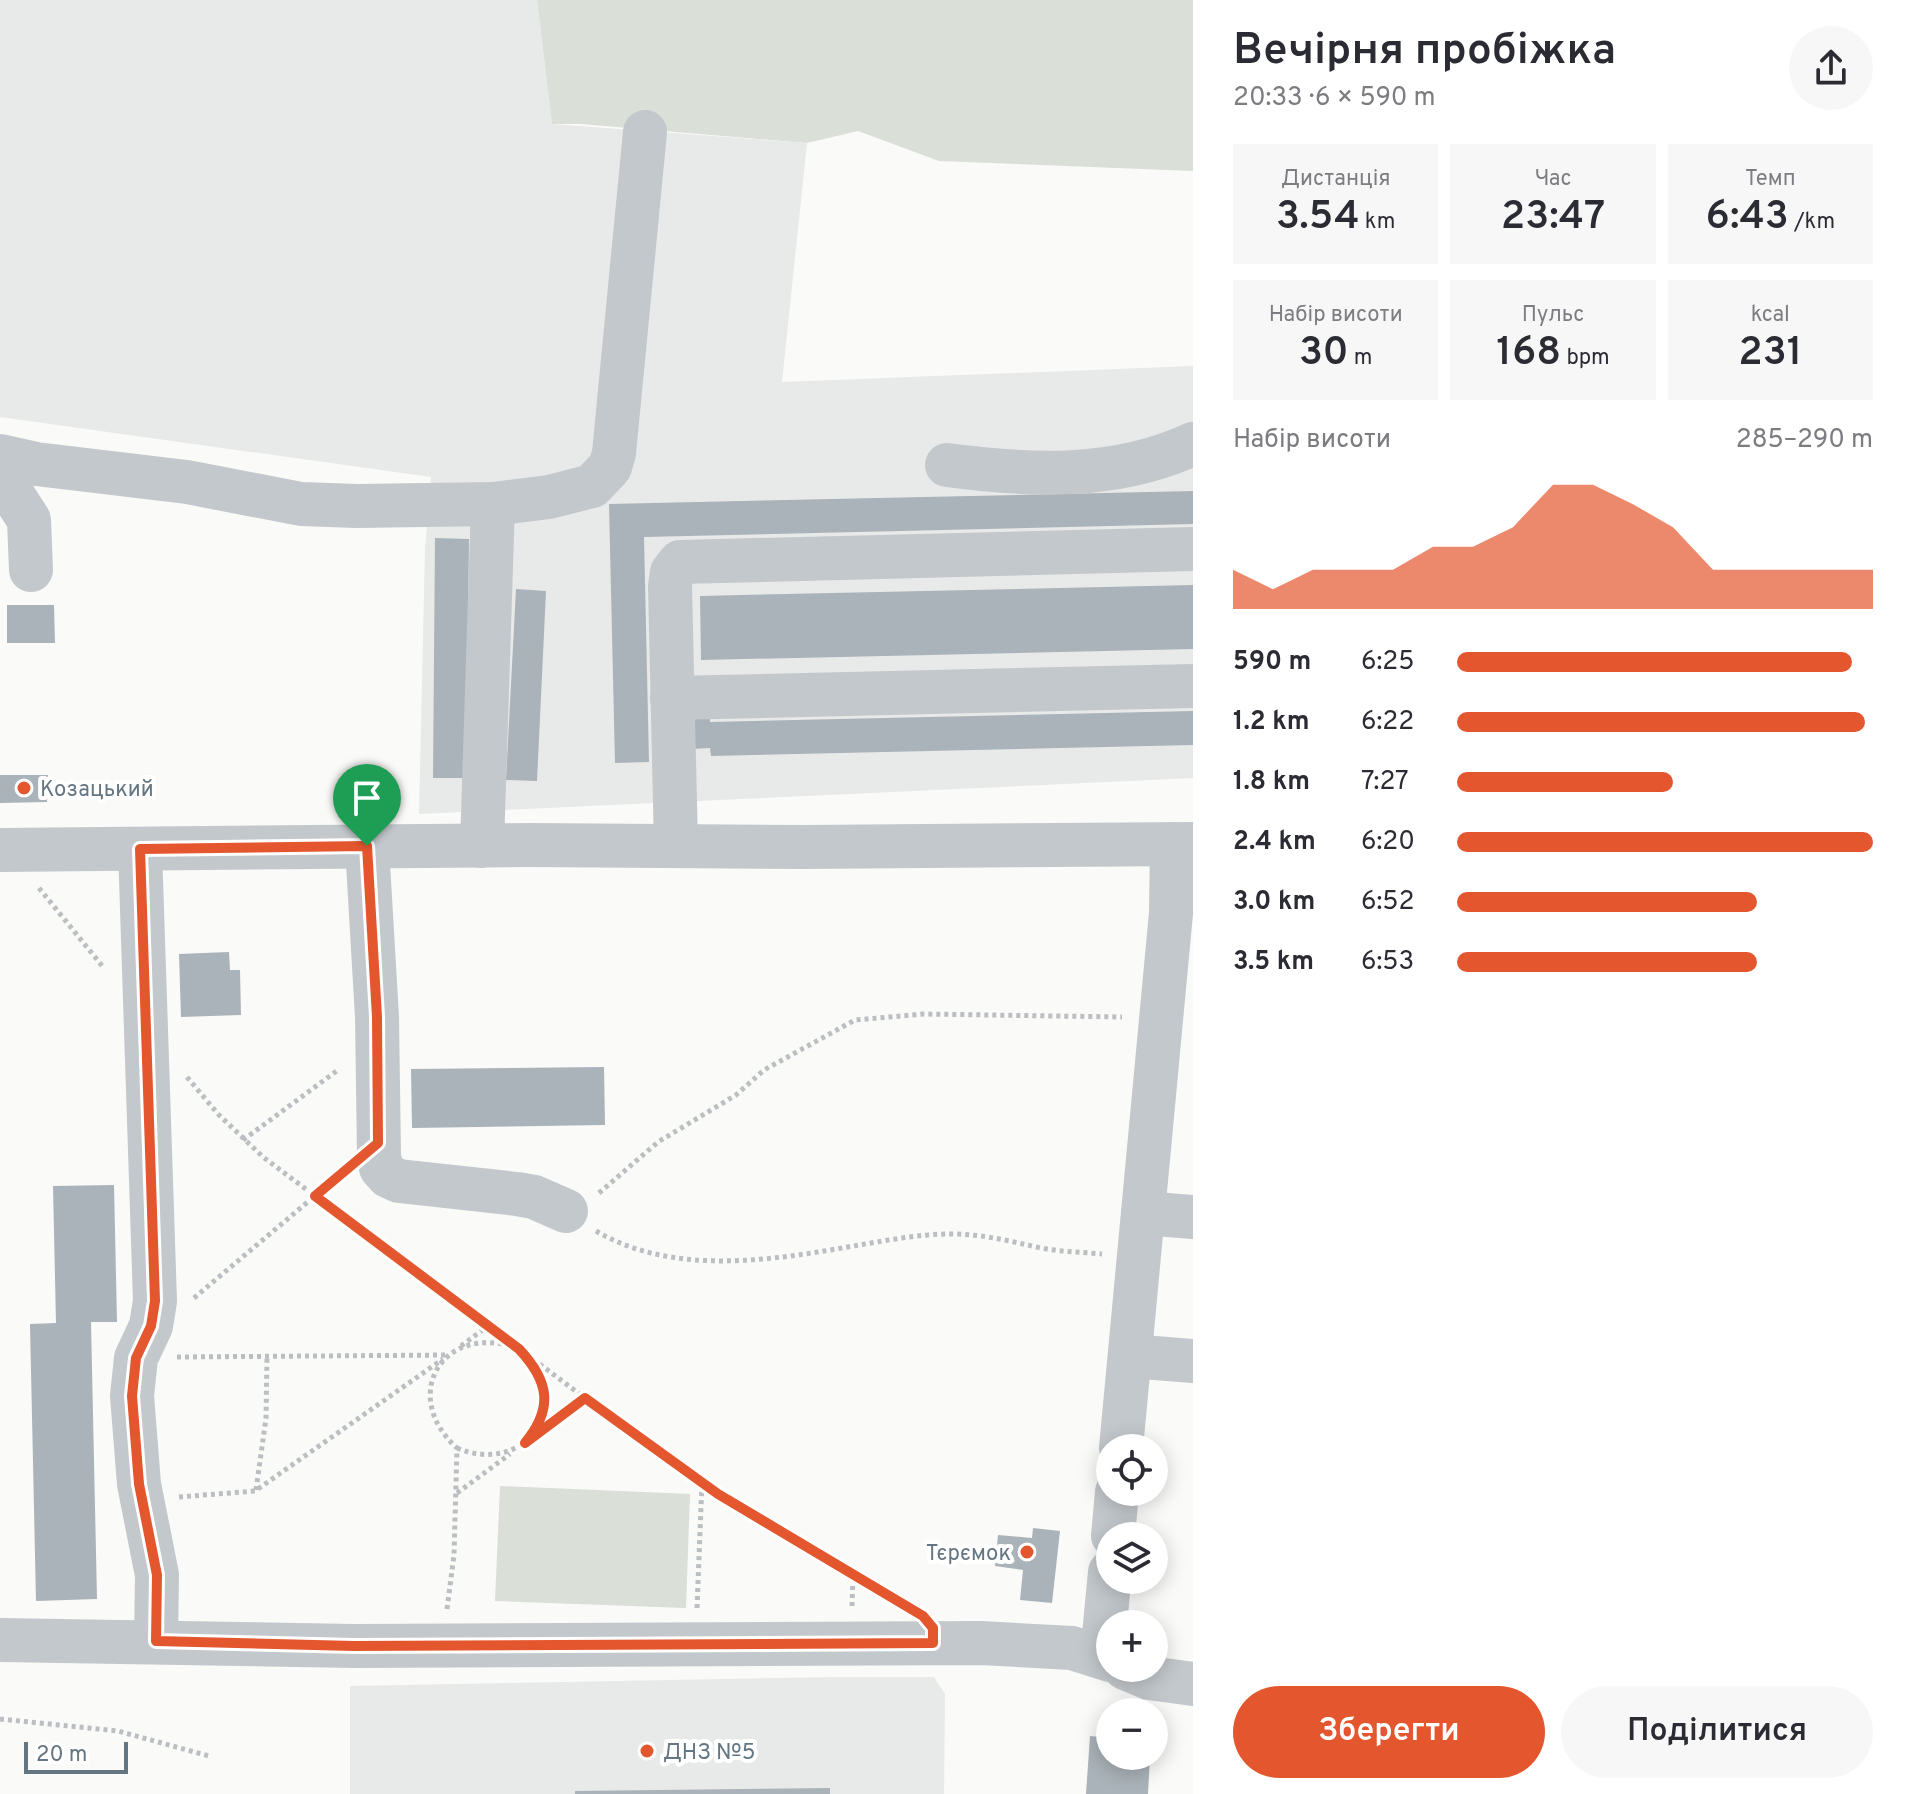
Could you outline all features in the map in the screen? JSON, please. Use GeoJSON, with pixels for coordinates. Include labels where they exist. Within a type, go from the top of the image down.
{"type":"FeatureCollection","features":[{"type":"Feature","properties":{"kind":"street"},"geometry":{"type":"LineString","coordinates":[[0,456],[36,464],[187,482],[301,504],[521,503],[592,486],[610,467],[614,453],[645,132]]}},
{"type":"Feature","properties":{"kind":"street"},"geometry":{"type":"LineString","coordinates":[[947,465],[1024,473],[1072,473],[1151,462],[1193,444]]}},
{"type":"Feature","properties":{"kind":"street"},"geometry":{"type":"LineString","coordinates":[[0,475],[29,520],[31,570]]}},
{"type":"Feature","properties":{"kind":"street"},"geometry":{"type":"LineString","coordinates":[[482,846],[493,504]]}},
{"type":"Feature","properties":{"kind":"street"},"geometry":{"type":"LineString","coordinates":[[676,846],[670,586],[672,572],[680,562],[1193,549]]}},
{"type":"Feature","properties":{"kind":"street"},"geometry":{"type":"LineString","coordinates":[[672,698],[1193,686]]}},
{"type":"Feature","properties":{"kind":"street"},"geometry":{"type":"LineString","coordinates":[[3,850],[1183,844],[1173,882],[1122,1434]]}},
{"type":"Feature","properties":{"kind":"street"},"geometry":{"type":"LineString","coordinates":[[367,846],[381,1168],[399,1181],[534,1197],[566,1211]]}},
{"type":"Feature","properties":{"kind":"street"},"geometry":{"type":"LineString","coordinates":[[140,849],[154,1314],[136,1358],[132,1396],[142,1499],[157,1575],[156,1641]]}},
{"type":"Feature","properties":{"kind":"street"},"geometry":{"type":"LineString","coordinates":[[1143,1213],[1193,1217]]}},
{"type":"Feature","properties":{"kind":"street"},"geometry":{"type":"LineString","coordinates":[[1130,1356],[1193,1361]]}},
{"type":"Feature","properties":{"kind":"street"},"geometry":{"type":"LineString","coordinates":[[0,1640],[447,1645],[1038,1644],[1072,1648],[1096,1656]]}},
{"type":"Feature","properties":{"kind":"street"},"geometry":{"type":"LineString","coordinates":[[1168,1681],[1193,1684]]}},
{"type":"Feature","properties":{"kind":"path"},"geometry":{"type":"LineString","coordinates":[[3,850],[70,923],[105,969]]}},
{"type":"Feature","properties":{"kind":"path"},"geometry":{"type":"LineString","coordinates":[[1139,1256],[1055,1250],[1005,1239],[947,1234],[779,1257],[734,1260],[671,1258],[620,1244],[566,1211],[614,1183],[658,1142],[736,1095],[764,1070],[855,1020],[924,1014],[1106,1018],[1162,1008]]}},
{"type":"Feature","properties":{"kind":"path"},"geometry":{"type":"LineString","coordinates":[[243,1140],[309,1089],[331,1076],[360,1042],[377,1032]]}},
{"type":"Feature","properties":{"kind":"path"},"geometry":{"type":"LineString","coordinates":[[181,1070],[243,1140],[315,1196],[702,1482],[778,1531],[923,1616],[933,1628],[933,1643]]}},
{"type":"Feature","properties":{"kind":"path"},"geometry":{"type":"LineString","coordinates":[[154,1314],[169,1314],[186,1305],[378,1143]]}},
{"type":"Feature","properties":{"kind":"path"},"geometry":{"type":"LineString","coordinates":[[142,1499],[255,1491],[488,1326]]}},
{"type":"Feature","properties":{"kind":"path"},"geometry":{"type":"LineString","coordinates":[[483,1342],[501,1343],[519,1349],[540,1377],[545,1395],[543,1413],[525,1443],[509,1452],[492,1456],[474,1455],[457,1448],[443,1436],[434,1421],[430,1403],[431,1386],[438,1369],[449,1355],[465,1346],[483,1342]]}},
{"type":"Feature","properties":{"kind":"path"},"geometry":{"type":"LineString","coordinates":[[136,1358],[449,1355]]}},
{"type":"Feature","properties":{"kind":"path"},"geometry":{"type":"LineString","coordinates":[[255,1491],[266,1418],[267,1356]]}},
{"type":"Feature","properties":{"kind":"path"},"geometry":{"type":"LineString","coordinates":[[456,1493],[585,1398]]}},
{"type":"Feature","properties":{"kind":"path"},"geometry":{"type":"LineString","coordinates":[[447,1645],[447,1602],[454,1555],[457,1448]]}},
{"type":"Feature","properties":{"kind":"path"},"geometry":{"type":"LineString","coordinates":[[695,1645],[702,1482]]}},
{"type":"Feature","properties":{"kind":"path"},"geometry":{"type":"LineString","coordinates":[[0,1719],[118,1731],[209,1756]]}},
{"type":"Feature","properties":{"kind":"shaded area"},"geometry":{"type":"Polygon","coordinates":[[[0,0],[537,0],[552,124],[807,143],[782,382],[1193,366],[1193,778],[419,814],[425,549],[431,477],[0,417],[0,0]]]}},
{"type":"Feature","properties":{"kind":"shaded area"},"geometry":{"type":"Polygon","coordinates":[[[537,0],[1193,0],[1193,171],[939,161],[858,131],[807,143],[552,124],[537,0]]]}},
{"type":"Feature","properties":{"kind":"shaded area"},"geometry":{"type":"Polygon","coordinates":[[[500,1486],[690,1494],[686,1608],[495,1601],[500,1486]]]}},
{"type":"Feature","properties":{"kind":"shaded area","name":"ДНЗ №5"},"geometry":{"type":"Polygon","coordinates":[[[934,1677],[945,1694],[944,1794],[350,1794],[350,1686],[934,1677]]]}},
{"type":"Feature","properties":{"kind":"building"},"geometry":{"type":"Polygon","coordinates":[[[1193,491],[1193,524],[644,537],[649,762],[615,763],[609,504],[1193,491]]]}},
{"type":"Feature","properties":{"kind":"building"},"geometry":{"type":"Polygon","coordinates":[[[435,538],[469,539],[466,778],[433,778],[435,538]]]}},
{"type":"Feature","properties":{"kind":"building"},"geometry":{"type":"Polygon","coordinates":[[[1193,585],[1193,649],[701,660],[700,596],[1193,585]]]}},
{"type":"Feature","properties":{"kind":"building"},"geometry":{"type":"Polygon","coordinates":[[[516,589],[546,591],[537,781],[506,780],[516,589]]]}},
{"type":"Feature","properties":{"kind":"building"},"geometry":{"type":"Polygon","coordinates":[[[7,605],[54,605],[55,643],[7,643],[7,605]]]}},
{"type":"Feature","properties":{"kind":"building"},"geometry":{"type":"Polygon","coordinates":[[[1193,711],[1193,745],[711,756],[710,748],[692,749],[691,716],[710,715],[710,722],[1193,711]]]}},
{"type":"Feature","properties":{"kind":"building","name":"Козацький"},"geometry":{"type":"Polygon","coordinates":[[[0,775],[48,775],[47,802],[0,803],[0,775]]]}},
{"type":"Feature","properties":{"kind":"building"},"geometry":{"type":"Polygon","coordinates":[[[229,952],[230,970],[240,970],[241,1015],[181,1017],[179,954],[229,952]]]}},
{"type":"Feature","properties":{"kind":"building"},"geometry":{"type":"Polygon","coordinates":[[[604,1067],[605,1125],[412,1128],[411,1069],[604,1067]]]}},
{"type":"Feature","properties":{"kind":"building"},"geometry":{"type":"Polygon","coordinates":[[[114,1185],[117,1322],[91,1322],[97,1599],[36,1601],[30,1324],[56,1323],[53,1186],[114,1185]]]}},
{"type":"Feature","properties":{"kind":"building","name":"Тєрємок"},"geometry":{"type":"Polygon","coordinates":[[[1033,1528],[1060,1531],[1052,1603],[1020,1600],[1023,1570],[995,1566],[998,1535],[1032,1538],[1033,1528]]]}},
{"type":"Feature","properties":{"kind":"building"},"geometry":{"type":"Polygon","coordinates":[[[1090,1736],[1096,1737],[1096,1770],[1149,1770],[1148,1794],[1086,1794],[1090,1736]]]}},
{"type":"Feature","properties":{"kind":"building"},"geometry":{"type":"Polygon","coordinates":[[[830,1788],[830,1794],[575,1794],[575,1791],[830,1788]]]}},
{"type":"Feature","properties":{"kind":"place","name":"Козацький"},"geometry":{"type":"Point","coordinates":[24,788]}},
{"type":"Feature","properties":{"kind":"place","name":"Тєрємок"},"geometry":{"type":"Point","coordinates":[1027,1552]}},
{"type":"Feature","properties":{"kind":"place","name":"ДНЗ №5"},"geometry":{"type":"Point","coordinates":[647,1751]}},
{"type":"Feature","properties":{"kind":"route"},"geometry":{"type":"LineString","coordinates":[[367,846],[377,1017],[378,1143],[315,1196],[519,1349],[531,1362],[540,1377],[545,1395],[543,1413],[525,1443],[585,1398],[718,1494],[923,1616],[933,1628],[933,1643],[354,1646],[156,1641],[157,1575],[139,1484],[132,1396],[136,1358],[151,1326],[155,1301],[140,849],[367,846]]}}]}
